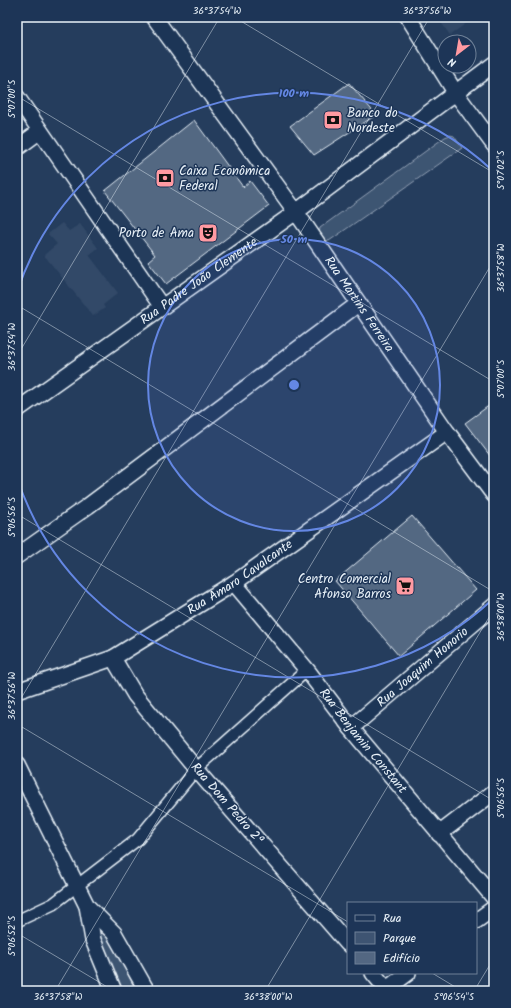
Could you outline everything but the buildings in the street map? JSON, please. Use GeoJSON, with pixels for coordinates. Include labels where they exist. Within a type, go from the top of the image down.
{"type":"FeatureCollection","features":[{"type":"Feature","properties":{"kind":"street","name":"Rua Martins Ferreira"},"geometry":{"type":"LineString","coordinates":[[154,17],[296,212],[447,432],[494,495]]}},
{"type":"Feature","properties":{"kind":"street"},"geometry":{"type":"LineString","coordinates":[[408,17],[455,92],[494,145]]}},
{"type":"Feature","properties":{"kind":"street","name":"Rua Padre João Clemente"},"geometry":{"type":"LineString","coordinates":[[17,410],[296,212],[494,64]]}},
{"type":"Feature","properties":{"kind":"street"},"geometry":{"type":"LineString","coordinates":[[17,97],[162,307]]}},
{"type":"Feature","properties":{"kind":"street"},"geometry":{"type":"LineString","coordinates":[[17,148],[40,131]]}},
{"type":"Feature","properties":{"kind":"street"},"geometry":{"type":"LineString","coordinates":[[17,556],[88,506],[358,304]]}},
{"type":"Feature","properties":{"kind":"street","name":"Rua Amaro Cavalcante"},"geometry":{"type":"LineString","coordinates":[[17,691],[113,658],[234,583],[447,432]]}},
{"type":"Feature","properties":{"kind":"street","name":"Rua Benjamin Constant"},"geometry":{"type":"LineString","coordinates":[[234,583],[307,670],[351,728],[494,898]]}},
{"type":"Feature","properties":{"kind":"street","name":"Rua Joaquim Honorio"},"geometry":{"type":"LineString","coordinates":[[351,728],[494,606]]}},
{"type":"Feature","properties":{"kind":"street","name":"Rua Dom Pedro 2ª"},"geometry":{"type":"LineString","coordinates":[[113,658],[135,695],[196,769],[347,943]]}},
{"type":"Feature","properties":{"kind":"street"},"geometry":{"type":"LineString","coordinates":[[17,921],[53,904],[138,839],[196,769],[307,670]]}},
{"type":"Feature","properties":{"kind":"street"},"geometry":{"type":"LineString","coordinates":[[17,765],[87,906],[93,940],[114,991]]}},
{"type":"Feature","properties":{"kind":"street"},"geometry":{"type":"LineString","coordinates":[[439,834],[494,792]]}},
{"type":"Feature","properties":{"kind":"street"},"geometry":{"type":"LineString","coordinates":[[87,906],[114,932],[147,991]]}},
{"type":"Feature","properties":{"kind":"street"},"geometry":{"type":"LineString","coordinates":[[477,920],[494,908]]}},
{"type":"Feature","properties":{"kind":"street"},"geometry":{"type":"LineString","coordinates":[[374,974],[386,990],[407,974]]}},
{"type":"Feature","properties":{"kind":"shaded area"},"geometry":{"type":"Polygon","coordinates":[[[437,17],[475,17],[451,34],[449,34],[437,17]]]}},
{"type":"Feature","properties":{"kind":"shaded area"},"geometry":{"type":"Polygon","coordinates":[[[62,223],[69,231],[80,224],[98,248],[89,255],[118,293],[103,305],[105,308],[93,316],[44,255],[57,244],[48,234],[62,223]]]}},
{"type":"Feature","properties":{"kind":"green space"},"geometry":{"type":"Polygon","coordinates":[[[450,135],[454,136],[462,148],[329,241],[322,239],[319,233],[320,228],[445,137],[450,135]]]}},
{"type":"Feature","properties":{"kind":"green space"},"geometry":{"type":"Polygon","coordinates":[[[94,918],[110,938],[136,991],[121,991],[106,959],[94,918]]]}},
{"type":"Feature","properties":{"kind":"place","name":"Banco do Nordeste"},"geometry":{"type":"Point","coordinates":[333,120]}},
{"type":"Feature","properties":{"kind":"place","name":"Caixa Econômica Federal"},"geometry":{"type":"Point","coordinates":[165,178]}},
{"type":"Feature","properties":{"kind":"place","name":"Porto de Ama"},"geometry":{"type":"Point","coordinates":[208,233]}},
{"type":"Feature","properties":{"kind":"place","name":"Centro Comercial Afonso Barros"},"geometry":{"type":"Point","coordinates":[405,586]}}]}
